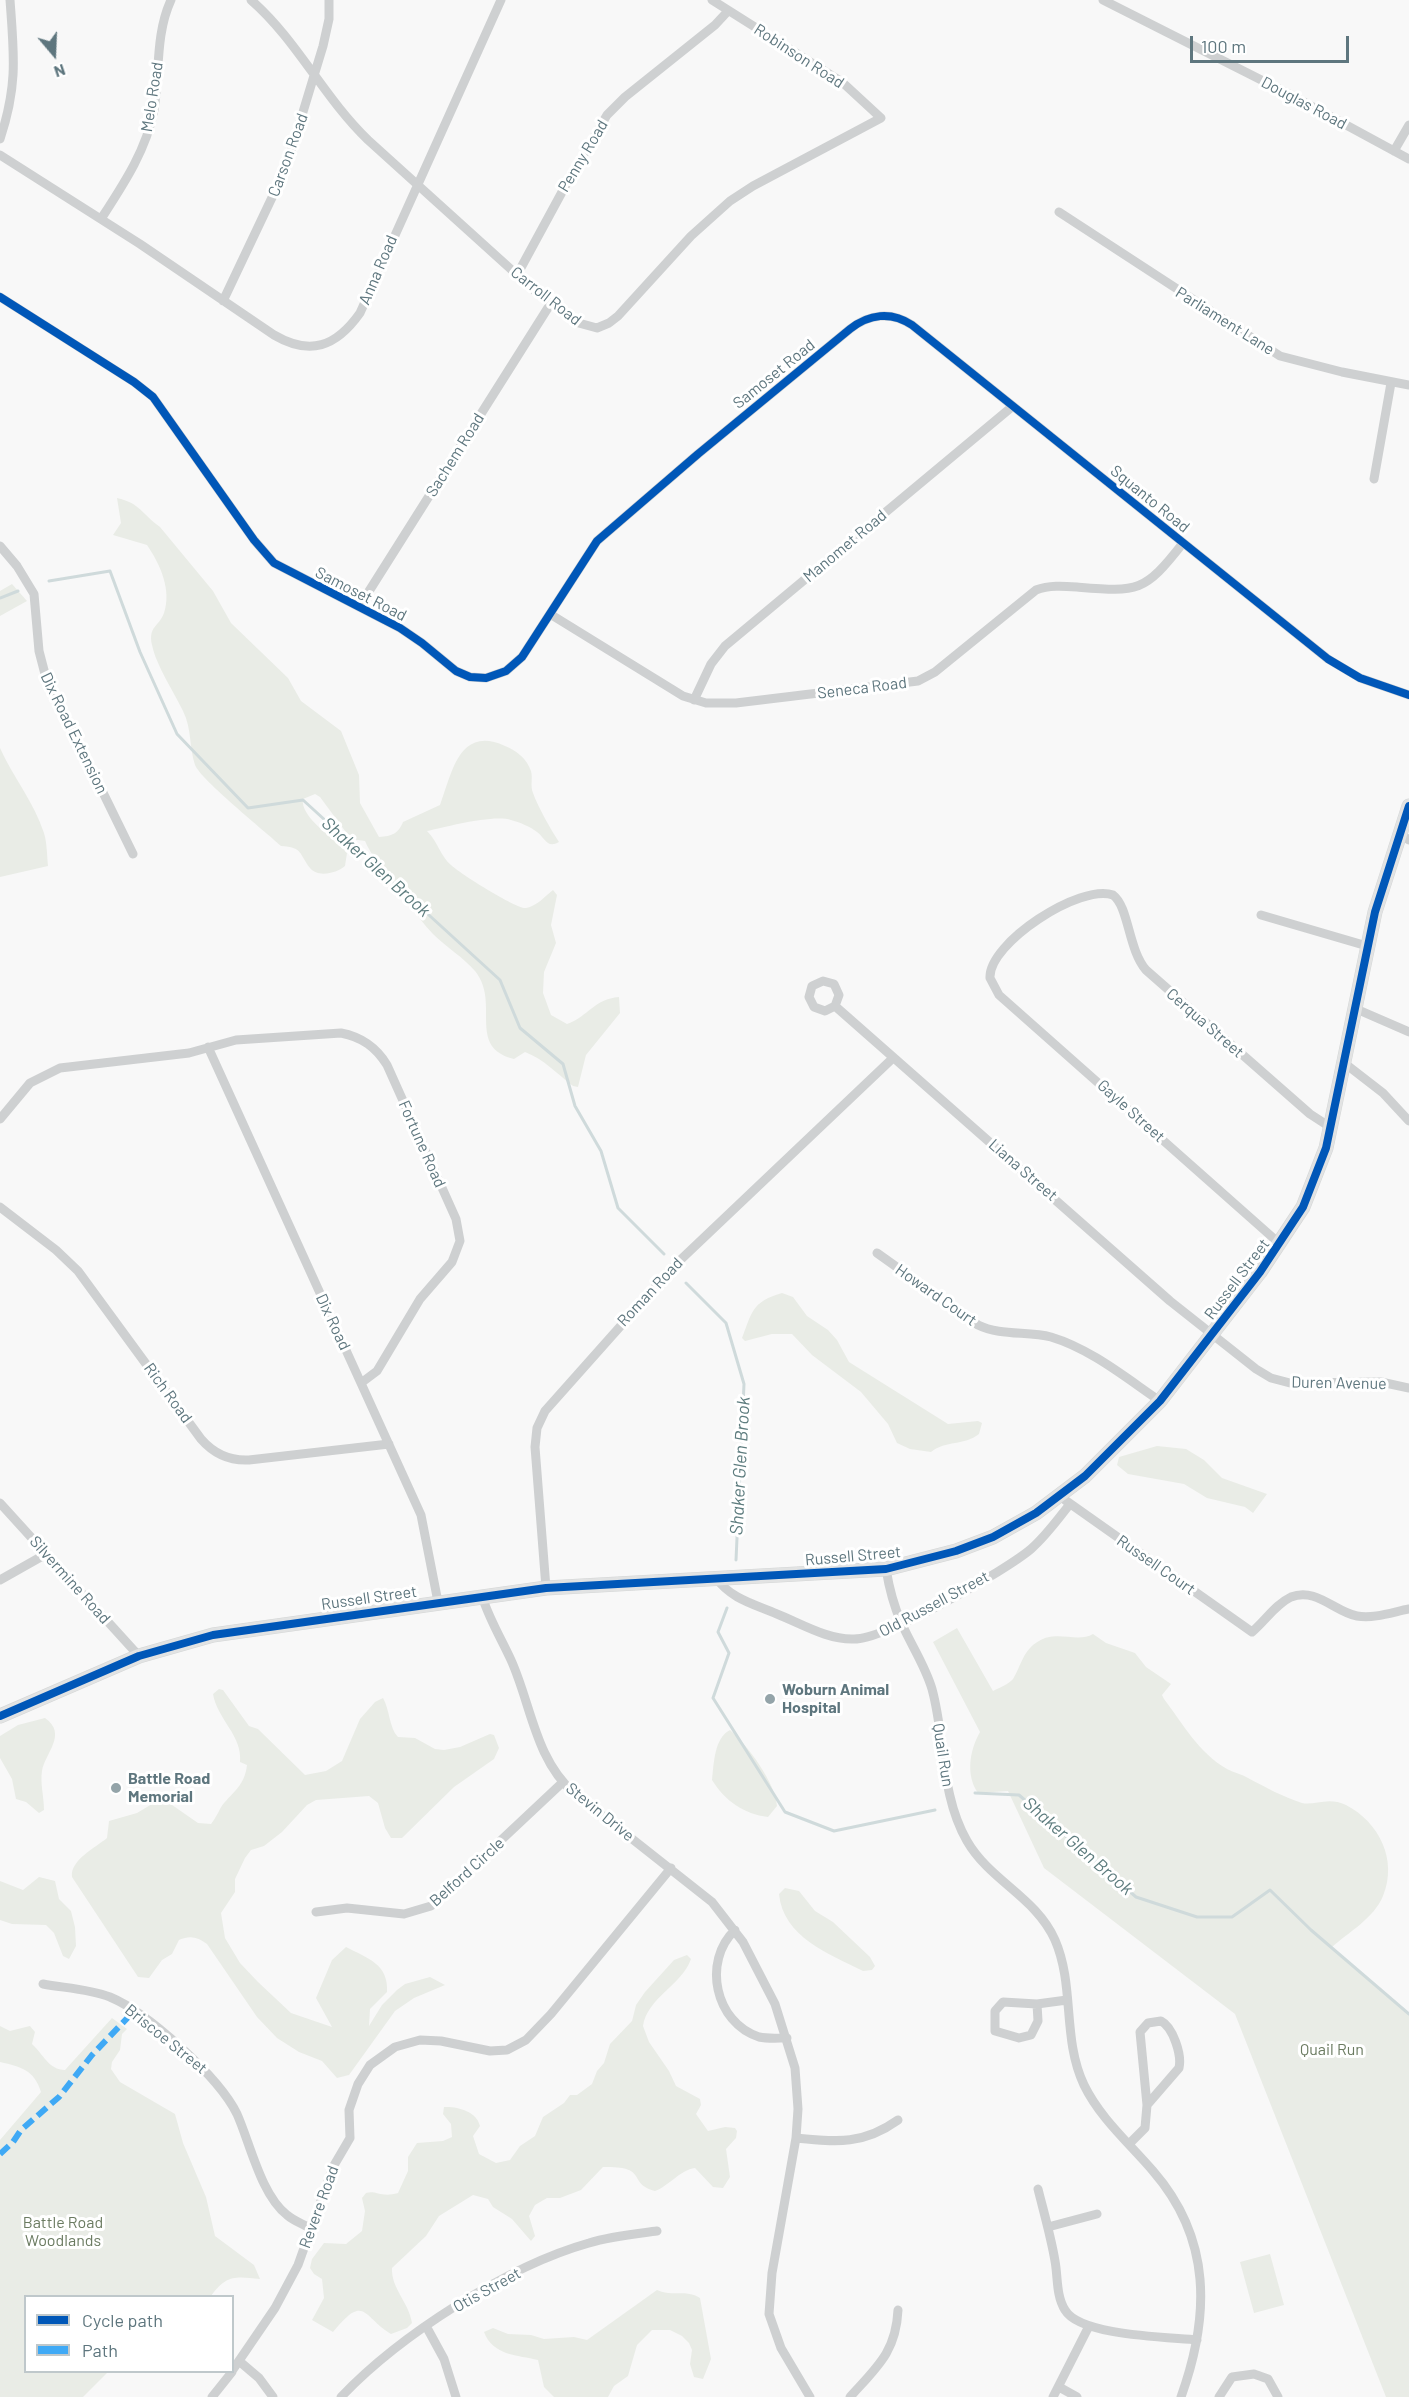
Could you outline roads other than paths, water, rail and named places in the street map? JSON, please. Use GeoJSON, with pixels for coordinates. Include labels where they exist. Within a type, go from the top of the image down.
{"type":"FeatureCollection","features":[{"type":"Feature","properties":{"kind":"street"},"geometry":{"type":"LineString","coordinates":[[0,139],[9,112],[14,78],[10,0]]}},
{"type":"Feature","properties":{"kind":"street","name":"Melo Road"},"geometry":{"type":"LineString","coordinates":[[101,219],[135,164],[149,129],[155,100],[162,28],[171,0]]}},
{"type":"Feature","properties":{"kind":"street","name":"Carroll Road"},"geometry":{"type":"LineString","coordinates":[[250,0],[276,26],[356,128],[517,276],[581,325],[597,328],[609,323],[633,302],[691,236],[730,201],[753,186],[882,118]]}},
{"type":"Feature","properties":{"kind":"street","name":"Carson Road"},"geometry":{"type":"LineString","coordinates":[[223,301],[286,168],[315,77],[329,19],[329,0]]}},
{"type":"Feature","properties":{"kind":"street","name":"Anna Road"},"geometry":{"type":"LineString","coordinates":[[0,155],[101,219],[290,345],[310,348],[331,340],[360,313],[416,184],[501,0]]}},
{"type":"Feature","properties":{"kind":"street","name":"Robinson Road"},"geometry":{"type":"LineString","coordinates":[[712,0],[842,82],[882,118]]}},
{"type":"Feature","properties":{"kind":"street","name":"Douglas Road"},"geometry":{"type":"LineString","coordinates":[[1103,0],[1288,94],[1409,159]]}},
{"type":"Feature","properties":{"kind":"street","name":"Penny Road"},"geometry":{"type":"LineString","coordinates":[[517,276],[568,180],[607,115],[625,97],[716,25],[728,11]]}},
{"type":"Feature","properties":{"kind":"street"},"geometry":{"type":"LineString","coordinates":[[1394,151],[1409,124]]}},
{"type":"Feature","properties":{"kind":"street","name":"Parliament Lane"},"geometry":{"type":"LineString","coordinates":[[1059,212],[1280,356],[1390,383],[1409,385]]}},
{"type":"Feature","properties":{"kind":"street","name":"Samoset Road"},"geometry":{"type":"LineString","coordinates":[[0,297],[148,392],[169,417],[268,558],[290,573],[359,607],[416,639],[456,671],[481,678],[496,675],[514,665],[550,614],[590,550],[605,533],[850,329],[862,321],[880,315]]}},
{"type":"Feature","properties":{"kind":"street","name":"Sachem Road"},"geometry":{"type":"LineString","coordinates":[[359,607],[551,303]]}},
{"type":"Feature","properties":{"kind":"street","name":"Squanto Road"},"geometry":{"type":"LineString","coordinates":[[880,315],[896,316],[912,325],[1335,664],[1360,678],[1409,695]]}},
{"type":"Feature","properties":{"kind":"street"},"geometry":{"type":"LineString","coordinates":[[1374,479],[1390,383]]}},
{"type":"Feature","properties":{"kind":"street","name":"Manomet Road"},"geometry":{"type":"LineString","coordinates":[[694,700],[711,663],[725,646],[1013,406]]}},
{"type":"Feature","properties":{"kind":"street","name":"Seneca Road"},"geometry":{"type":"LineString","coordinates":[[550,614],[694,700],[731,704],[918,681],[935,672],[1035,590],[1052,586],[1118,591],[1135,588],[1159,573],[1183,543]]}},
{"type":"Feature","properties":{"kind":"street","name":"Dix Road Extension"},"geometry":{"type":"LineString","coordinates":[[0,546],[33,591],[40,658],[45,674],[133,854]]}},
{"type":"Feature","properties":{"kind":"street","name":"Russell Street"},"geometry":{"type":"LineString","coordinates":[[0,1716],[140,1656],[213,1635],[546,1588],[886,1569],[940,1557],[974,1545],[1065,1500],[1160,1401],[1280,1244],[1297,1219],[1313,1187],[1330,1127],[1367,946],[1384,879],[1404,837],[1409,806]]}},
{"type":"Feature","properties":{"kind":"street","name":"Cerqua Street"},"geometry":{"type":"LineString","coordinates":[[989,972],[1000,949],[1032,924],[1085,897],[1105,893],[1113,895],[1121,904],[1134,953],[1146,970],[1310,1114],[1330,1127]]}},
{"type":"Feature","properties":{"kind":"street"},"geometry":{"type":"LineString","coordinates":[[1261,915],[1367,946]]}},
{"type":"Feature","properties":{"kind":"street","name":"Gayle Street"},"geometry":{"type":"LineString","coordinates":[[989,972],[991,984],[999,995],[1280,1244]]}},
{"type":"Feature","properties":{"kind":"street","name":"Liana Street"},"geometry":{"type":"LineString","coordinates":[[835,1006],[1211,1336]]}},
{"type":"Feature","properties":{"kind":"street"},"geometry":{"type":"LineString","coordinates":[[1354,1008],[1409,1032]]}},
{"type":"Feature","properties":{"kind":"street","name":"Fortune Road"},"geometry":{"type":"LineString","coordinates":[[208,1047],[236,1040],[341,1034],[357,1037],[371,1046],[387,1065],[458,1223],[460,1240],[452,1262],[416,1305],[377,1371],[362,1383]]}},
{"type":"Feature","properties":{"kind":"street"},"geometry":{"type":"LineString","coordinates":[[0,1119],[24,1088],[52,1070],[189,1053],[208,1047]]}},
{"type":"Feature","properties":{"kind":"street","name":"Dix Road"},"geometry":{"type":"LineString","coordinates":[[208,1047],[423,1521],[438,1602]]}},
{"type":"Feature","properties":{"kind":"street","name":"Roman Road"},"geometry":{"type":"LineString","coordinates":[[546,1588],[534,1447],[537,1428],[545,1411],[674,1266],[894,1058]]}},
{"type":"Feature","properties":{"kind":"street"},"geometry":{"type":"LineString","coordinates":[[1343,1062],[1383,1093],[1409,1121]]}},
{"type":"Feature","properties":{"kind":"street","name":"Rich Road"},"geometry":{"type":"LineString","coordinates":[[0,1208],[56,1250],[78,1271],[201,1439],[216,1452],[235,1459],[249,1460],[388,1444]]}},
{"type":"Feature","properties":{"kind":"street","name":"Howard Court"},"geometry":{"type":"LineString","coordinates":[[877,1253],[978,1325],[988,1329],[1042,1335],[1071,1344],[1160,1401]]}},
{"type":"Feature","properties":{"kind":"street","name":"Duren Avenue"},"geometry":{"type":"LineString","coordinates":[[1211,1336],[1256,1369],[1277,1380],[1304,1383],[1381,1382],[1409,1388]]}},
{"type":"Feature","properties":{"kind":"street","name":"Old Russell Street"},"geometry":{"type":"LineString","coordinates":[[716,1578],[734,1597],[832,1636],[846,1639],[867,1638],[902,1624],[1024,1554],[1045,1535],[1065,1500]]}},
{"type":"Feature","properties":{"kind":"street","name":"Russell Court"},"geometry":{"type":"LineString","coordinates":[[1065,1500],[1252,1632],[1284,1602],[1300,1595],[1314,1596],[1341,1611],[1361,1617],[1409,1609]]}},
{"type":"Feature","properties":{"kind":"street","name":"Silvermine Road"},"geometry":{"type":"LineString","coordinates":[[0,1503],[140,1656]]}},
{"type":"Feature","properties":{"kind":"street"},"geometry":{"type":"LineString","coordinates":[[0,1580],[46,1554]]}},
{"type":"Feature","properties":{"kind":"street","name":"Quail Run"},"geometry":{"type":"LineString","coordinates":[[886,1569],[891,1596],[902,1624],[922,1661],[932,1690],[946,1780],[960,1829],[982,1863],[1025,1898],[1051,1930],[1063,1962],[1073,2049],[1083,2083],[1098,2109],[1165,2186],[1193,2238],[1201,2276],[1197,2340],[1181,2397]]}},
{"type":"Feature","properties":{"kind":"street","name":"Stevin Drive"},"geometry":{"type":"LineString","coordinates":[[482,1596],[488,1616],[513,1666],[538,1737],[563,1782],[712,1902],[735,1930],[764,1981],[787,2038],[798,2087],[796,2138],[772,2272],[769,2314],[777,2340],[810,2397]]}},
{"type":"Feature","properties":{"kind":"street","name":"Belford Circle"},"geometry":{"type":"LineString","coordinates":[[316,1912],[347,1908],[404,1914],[431,1906],[563,1782]]}},
{"type":"Feature","properties":{"kind":"street","name":"Revere Road"},"geometry":{"type":"LineString","coordinates":[[234,2368],[286,2290],[333,2167],[350,2138],[348,2118],[355,2091],[376,2059],[395,2047],[420,2040],[435,2040],[496,2051],[512,2048],[526,2040],[551,2014],[671,1868]]}},
{"type":"Feature","properties":{"kind":"street"},"geometry":{"type":"LineString","coordinates":[[735,1930],[723,1945],[718,1957],[717,1982],[725,2009],[741,2026],[756,2036],[787,2038]]}},
{"type":"Feature","properties":{"kind":"street","name":"Briscoe Street"},"geometry":{"type":"LineString","coordinates":[[43,1984],[91,1992],[118,2001],[205,2068],[220,2086],[236,2112],[276,2203],[287,2215],[311,2229]]}},
{"type":"Feature","properties":{"kind":"street"},"geometry":{"type":"LineString","coordinates":[[1037,2004],[1038,2021],[1031,2035],[1019,2038],[1001,2035],[995,2031],[995,2011],[1003,2002],[1037,2004],[1067,2000]]}},
{"type":"Feature","properties":{"kind":"street"},"geometry":{"type":"LineString","coordinates":[[1129,2144],[1145,2128],[1148,2119],[1140,2032],[1148,2023],[1161,2021],[1169,2028],[1180,2064],[1178,2071],[1147,2105]]}},
{"type":"Feature","properties":{"kind":"street"},"geometry":{"type":"LineString","coordinates":[[796,2138],[862,2139],[898,2120]]}},
{"type":"Feature","properties":{"kind":"street"},"geometry":{"type":"LineString","coordinates":[[1038,2189],[1048,2227],[1062,2304],[1068,2315],[1089,2326],[1197,2340]]}},
{"type":"Feature","properties":{"kind":"street"},"geometry":{"type":"LineString","coordinates":[[1048,2227],[1097,2214]]}},
{"type":"Feature","properties":{"kind":"street","name":"Otis Street"},"geometry":{"type":"LineString","coordinates":[[341,2397],[384,2356],[426,2326],[482,2292],[566,2250],[605,2238],[657,2231]]}},
{"type":"Feature","properties":{"kind":"street"},"geometry":{"type":"LineString","coordinates":[[850,2397],[892,2346],[896,2334],[898,2310]]}},
{"type":"Feature","properties":{"kind":"street"},"geometry":{"type":"LineString","coordinates":[[426,2326],[444,2359],[456,2397]]}},
{"type":"Feature","properties":{"kind":"street"},"geometry":{"type":"LineString","coordinates":[[1053,2397],[1089,2326]]}},
{"type":"Feature","properties":{"kind":"street"},"geometry":{"type":"LineString","coordinates":[[239,2361],[259,2378],[273,2397]]}},
{"type":"Feature","properties":{"kind":"street","name":"Revere Road"},"geometry":{"type":"LineString","coordinates":[[212,2397],[230,2373]]}},
{"type":"Feature","properties":{"kind":"street"},"geometry":{"type":"LineString","coordinates":[[1219,2397],[1232,2377],[1254,2374],[1268,2379],[1278,2397]]}},
{"type":"Feature","properties":{"kind":"street"},"geometry":{"type":"LineString","coordinates":[[1059,2387],[1077,2397]]}},
{"type":"Feature","properties":{"kind":"waterway","name":"Shaker Glen Brook"},"geometry":{"type":"LineString","coordinates":[[49,581],[110,571],[140,652],[177,734],[248,808],[303,800],[500,980],[520,1028],[563,1064],[575,1106],[601,1151],[618,1208],[664,1254]]}},
{"type":"Feature","properties":{"kind":"waterway","name":"Shaker Glen Brook"},"geometry":{"type":"LineString","coordinates":[[0,598],[18,591]]}},
{"type":"Feature","properties":{"kind":"waterway","name":"Shaker Glen Brook"},"geometry":{"type":"LineString","coordinates":[[686,1283],[726,1323],[744,1384],[736,1560]]}},
{"type":"Feature","properties":{"kind":"waterway","name":"Shaker Glen Brook"},"geometry":{"type":"LineString","coordinates":[[727,1608],[718,1632],[729,1653],[713,1698],[785,1812],[834,1831],[935,1810]]}},
{"type":"Feature","properties":{"kind":"waterway","name":"Shaker Glen Brook"},"geometry":{"type":"LineString","coordinates":[[975,1793],[1019,1795],[1136,1897],[1197,1917],[1232,1917],[1270,1890],[1311,1930],[1409,2014]]}},
{"type":"Feature","properties":{"kind":"place","name":"Woburn Animal Hospital"},"geometry":{"type":"Point","coordinates":[770,1699]}},
{"type":"Feature","properties":{"kind":"place","name":"Battle Road Memorial"},"geometry":{"type":"Point","coordinates":[116,1788]}},
{"type":"Feature","properties":{"kind":"park label","name":"Battle Road Woodlands"},"geometry":{"type":"Point","coordinates":[63,2232]}}]}
